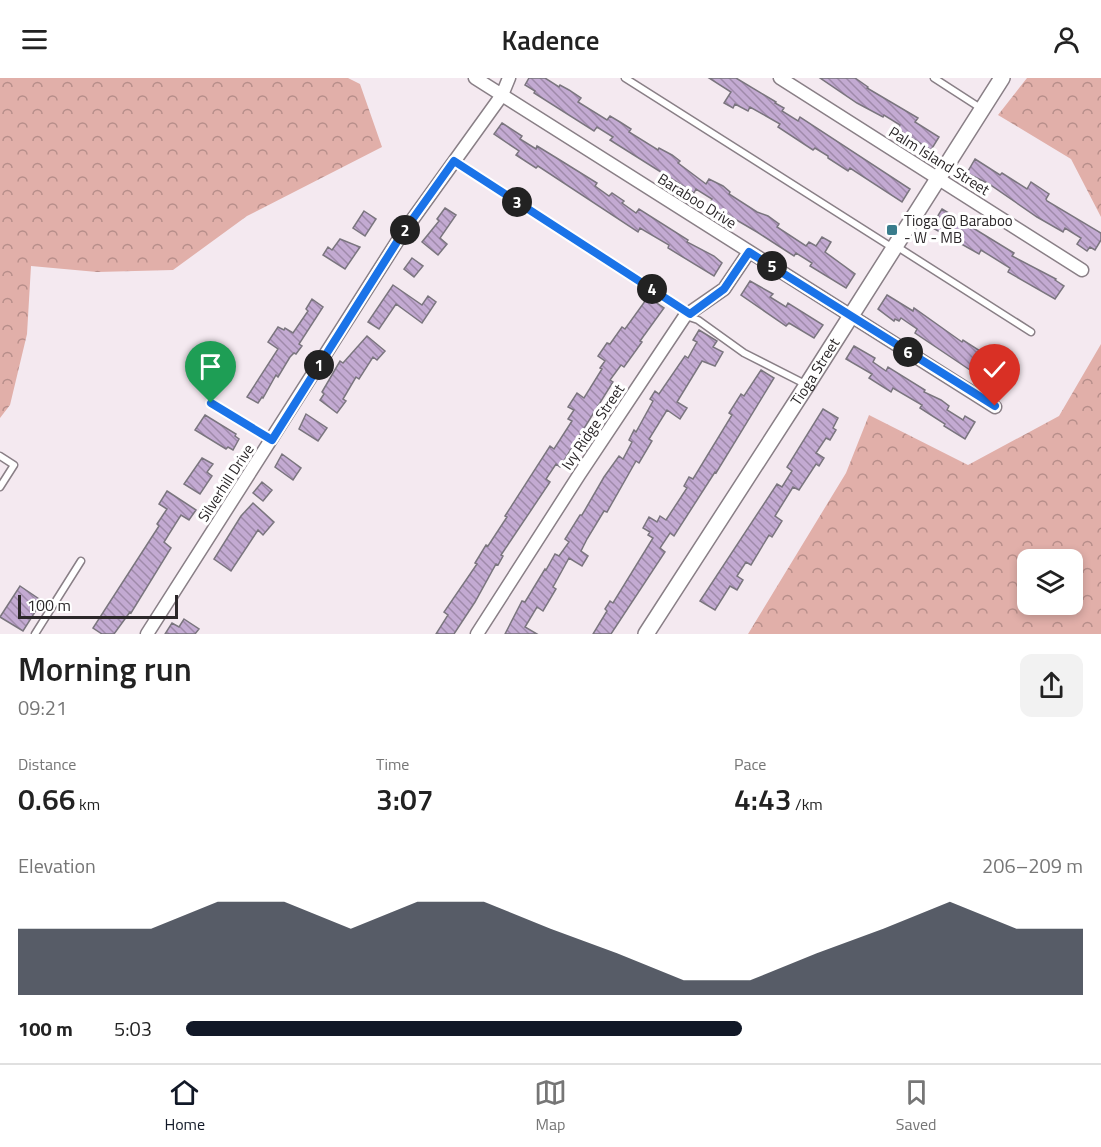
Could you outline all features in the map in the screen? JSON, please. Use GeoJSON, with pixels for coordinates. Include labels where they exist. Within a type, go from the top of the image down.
{"type":"FeatureCollection","features":[{"type":"Feature","properties":{"kind":"street","name":"Baraboo Drive"},"geometry":{"type":"LineString","coordinates":[[475,78],[995,406]]}},
{"type":"Feature","properties":{"kind":"street","name":"Silverhill Drive"},"geometry":{"type":"LineString","coordinates":[[147,634],[402,234],[502,95],[509,78]]}},
{"type":"Feature","properties":{"kind":"street","name":"Palm Island Street"},"geometry":{"type":"LineString","coordinates":[[780,78],[1082,270]]}},
{"type":"Feature","properties":{"kind":"street","name":"Tioga Street"},"geometry":{"type":"LineString","coordinates":[[646,634],[807,386],[1002,78]]}},
{"type":"Feature","properties":{"kind":"street","name":"Ivy Ridge Street"},"geometry":{"type":"LineString","coordinates":[[477,634],[579,475],[687,315],[724,289],[749,252]]}},
{"type":"Feature","properties":{"kind":"lane"},"geometry":{"type":"LineString","coordinates":[[625,78],[1031,332]]}},
{"type":"Feature","properties":{"kind":"lane"},"geometry":{"type":"LineString","coordinates":[[934,78],[982,110]]}},
{"type":"Feature","properties":{"kind":"lane"},"geometry":{"type":"LineString","coordinates":[[454,161],[744,352],[807,386]]}},
{"type":"Feature","properties":{"kind":"lane"},"geometry":{"type":"LineString","coordinates":[[211,403],[272,440]]}},
{"type":"Feature","properties":{"kind":"lane"},"geometry":{"type":"LineString","coordinates":[[0,456],[14,465],[0,487]]}},
{"type":"Feature","properties":{"kind":"lane"},"geometry":{"type":"LineString","coordinates":[[35,634],[81,561]]}},
{"type":"Feature","properties":{"kind":"green space"},"geometry":{"type":"Polygon","coordinates":[[[0,78],[348,78],[360,84],[382,147],[247,216],[173,270],[97,272],[31,266],[27,334],[10,405],[0,418],[0,78]]]}},
{"type":"Feature","properties":{"kind":"green space"},"geometry":{"type":"Polygon","coordinates":[[[1027,78],[1101,78],[1101,217],[1071,159],[998,115],[1027,78]]]}},
{"type":"Feature","properties":{"kind":"green space"},"geometry":{"type":"Polygon","coordinates":[[[1101,344],[1101,634],[748,634],[846,473],[869,415],[968,465],[1059,416],[1101,344]]]}},
{"type":"Feature","properties":{"kind":"building"},"geometry":{"type":"Polygon","coordinates":[[[529,78],[545,78],[569,90],[581,98],[578,102],[607,120],[610,116],[631,129],[629,132],[658,150],[659,148],[672,155],[680,161],[678,163],[706,184],[709,179],[723,186],[730,192],[729,194],[757,212],[768,216],[779,224],[777,227],[806,246],[809,242],[816,246],[822,237],[831,242],[825,252],[855,274],[846,288],[810,266],[812,263],[796,253],[794,256],[709,204],[712,199],[696,189],[694,193],[610,140],[613,137],[597,127],[594,131],[534,93],[535,91],[525,85],[529,78]]]}},
{"type":"Feature","properties":{"kind":"building"},"geometry":{"type":"Polygon","coordinates":[[[709,78],[736,78],[776,102],[784,108],[782,111],[798,121],[800,117],[910,189],[902,202],[850,168],[848,171],[815,148],[813,150],[778,127],[780,124],[750,107],[748,111],[735,104],[733,108],[724,103],[731,92],[709,78]]]}},
{"type":"Feature","properties":{"kind":"building"},"geometry":{"type":"Polygon","coordinates":[[[820,78],[855,78],[867,88],[918,118],[915,122],[939,137],[931,150],[897,129],[900,125],[857,103],[820,78]]]}},
{"type":"Feature","properties":{"kind":"building"},"geometry":{"type":"Polygon","coordinates":[[[502,123],[522,136],[520,139],[536,149],[537,146],[597,183],[595,186],[609,196],[612,193],[624,201],[622,203],[636,213],[639,209],[688,240],[687,242],[714,256],[722,263],[714,276],[668,248],[669,245],[640,228],[638,232],[538,166],[536,168],[516,155],[519,151],[494,134],[502,123]]]}},
{"type":"Feature","properties":{"kind":"building"},"geometry":{"type":"Polygon","coordinates":[[[975,159],[1027,189],[1031,182],[1049,194],[1047,201],[1101,233],[1101,240],[1095,250],[1090,247],[1087,251],[1077,244],[1081,238],[1065,228],[1063,232],[989,184],[967,173],[975,159]]]}},
{"type":"Feature","properties":{"kind":"building"},"geometry":{"type":"Polygon","coordinates":[[[445,208],[456,215],[440,238],[447,244],[438,255],[422,242],[439,221],[437,219],[445,208]]]}},
{"type":"Feature","properties":{"kind":"building"},"geometry":{"type":"Polygon","coordinates":[[[942,209],[1014,253],[1012,256],[1056,279],[1064,286],[1055,299],[1008,272],[1010,268],[981,250],[979,254],[931,227],[942,209]]]}},
{"type":"Feature","properties":{"kind":"building"},"geometry":{"type":"Polygon","coordinates":[[[364,211],[376,219],[365,236],[353,228],[364,211]]]}},
{"type":"Feature","properties":{"kind":"building"},"geometry":{"type":"Polygon","coordinates":[[[340,239],[360,247],[345,269],[323,255],[328,247],[332,250],[340,239]]]}},
{"type":"Feature","properties":{"kind":"building"},"geometry":{"type":"Polygon","coordinates":[[[412,258],[423,266],[414,277],[404,269],[412,258]]]}},
{"type":"Feature","properties":{"kind":"building"},"geometry":{"type":"Polygon","coordinates":[[[750,281],[773,294],[770,297],[786,307],[788,303],[823,325],[814,338],[789,323],[786,326],[741,295],[750,281]]]}},
{"type":"Feature","properties":{"kind":"building"},"geometry":{"type":"Polygon","coordinates":[[[393,285],[422,305],[428,296],[436,302],[422,323],[396,304],[379,329],[368,322],[393,285]]]}},
{"type":"Feature","properties":{"kind":"building"},"geometry":{"type":"Polygon","coordinates":[[[887,295],[913,311],[914,308],[962,342],[963,340],[994,360],[997,356],[1009,364],[999,387],[915,333],[917,329],[901,318],[899,321],[895,319],[894,321],[878,309],[887,295]]]}},
{"type":"Feature","properties":{"kind":"building"},"geometry":{"type":"Polygon","coordinates":[[[648,297],[664,308],[624,367],[621,365],[610,380],[613,382],[560,467],[556,464],[546,479],[550,482],[501,555],[503,556],[498,565],[496,564],[454,634],[436,634],[448,615],[444,612],[477,564],[475,563],[486,545],[488,546],[507,517],[505,516],[550,446],[554,449],[572,421],[568,419],[574,410],[568,407],[577,393],[584,398],[602,369],[600,368],[605,361],[598,356],[622,327],[625,329],[648,297]]]}},
{"type":"Feature","properties":{"kind":"building"},"geometry":{"type":"Polygon","coordinates":[[[312,299],[323,307],[299,344],[302,346],[296,354],[290,357],[278,377],[276,375],[258,403],[247,397],[278,349],[268,342],[278,327],[293,333],[308,311],[306,309],[312,299]]]}},
{"type":"Feature","properties":{"kind":"building"},"geometry":{"type":"Polygon","coordinates":[[[699,330],[717,341],[713,347],[723,352],[715,366],[702,361],[677,402],[687,408],[680,419],[667,410],[649,439],[652,441],[639,463],[636,461],[607,512],[604,511],[587,539],[581,551],[588,556],[582,566],[569,558],[553,587],[556,589],[543,611],[537,607],[525,627],[537,634],[505,634],[522,601],[525,602],[555,554],[559,556],[569,542],[565,539],[604,477],[619,456],[623,459],[632,442],[629,440],[653,401],[650,399],[655,391],[659,394],[685,356],[688,358],[697,342],[693,340],[699,330]]]}},
{"type":"Feature","properties":{"kind":"building"},"geometry":{"type":"Polygon","coordinates":[[[367,336],[385,351],[377,360],[373,357],[359,379],[356,377],[343,399],[346,401],[337,413],[320,400],[324,394],[322,392],[340,361],[343,363],[367,336]]]}},
{"type":"Feature","properties":{"kind":"building"},"geometry":{"type":"Polygon","coordinates":[[[854,346],[875,358],[873,362],[886,371],[888,367],[925,390],[924,392],[941,400],[949,406],[947,410],[963,420],[965,416],[975,422],[965,439],[920,408],[922,405],[893,388],[891,392],[869,378],[872,374],[846,359],[854,346]]]}},
{"type":"Feature","properties":{"kind":"building"},"geometry":{"type":"Polygon","coordinates":[[[761,370],[774,378],[716,473],[674,536],[670,533],[660,548],[665,552],[611,634],[593,634],[607,611],[605,609],[610,601],[613,603],[653,538],[648,535],[650,532],[643,528],[649,517],[657,522],[660,516],[666,520],[687,488],[684,486],[689,477],[693,479],[732,415],[729,413],[741,394],[744,396],[761,370]]]}},
{"type":"Feature","properties":{"kind":"building"},"geometry":{"type":"Polygon","coordinates":[[[823,409],[838,418],[833,428],[836,430],[830,440],[826,438],[816,453],[824,458],[819,466],[816,464],[799,490],[793,487],[775,516],[782,521],[772,537],[769,535],[751,565],[746,562],[737,576],[743,580],[737,590],[730,586],[715,610],[700,601],[777,484],[782,487],[792,471],[787,467],[823,409]]]}},
{"type":"Feature","properties":{"kind":"building"},"geometry":{"type":"Polygon","coordinates":[[[306,414],[327,428],[318,441],[299,429],[306,414]]]}},
{"type":"Feature","properties":{"kind":"building"},"geometry":{"type":"Polygon","coordinates":[[[205,415],[236,434],[235,436],[239,439],[233,450],[228,447],[226,449],[195,430],[205,415]]]}},
{"type":"Feature","properties":{"kind":"building"},"geometry":{"type":"Polygon","coordinates":[[[282,454],[301,468],[293,480],[275,467],[282,454]]]}},
{"type":"Feature","properties":{"kind":"building"},"geometry":{"type":"Polygon","coordinates":[[[202,458],[213,464],[207,472],[212,476],[200,494],[184,484],[202,458]]]}},
{"type":"Feature","properties":{"kind":"building"},"geometry":{"type":"Polygon","coordinates":[[[262,482],[272,490],[263,501],[253,493],[262,482]]]}},
{"type":"Feature","properties":{"kind":"building"},"geometry":{"type":"Polygon","coordinates":[[[167,491],[196,510],[189,520],[181,515],[164,542],[171,548],[131,613],[114,634],[102,634],[93,628],[159,526],[157,524],[167,509],[159,504],[167,491]]]}},
{"type":"Feature","properties":{"kind":"building"},"geometry":{"type":"Polygon","coordinates":[[[253,503],[274,522],[263,535],[258,530],[231,571],[214,559],[241,516],[253,503]]]}},
{"type":"Feature","properties":{"kind":"building"},"geometry":{"type":"Polygon","coordinates":[[[20,586],[42,601],[23,631],[0,617],[20,586]]]}},
{"type":"Feature","properties":{"kind":"building"},"geometry":{"type":"Polygon","coordinates":[[[184,619],[199,629],[195,634],[165,634],[172,623],[179,627],[184,619]]]}},
{"type":"Feature","properties":{"kind":"place","name":"Tioga @ Baraboo - W - MB"},"geometry":{"type":"Point","coordinates":[892,230]}},
{"type":"Feature","properties":{"kind":"route"},"geometry":{"type":"LineString","coordinates":[[211,403],[272,440],[402,234],[454,161],[690,314],[724,289],[749,252],[995,406]]}}]}
